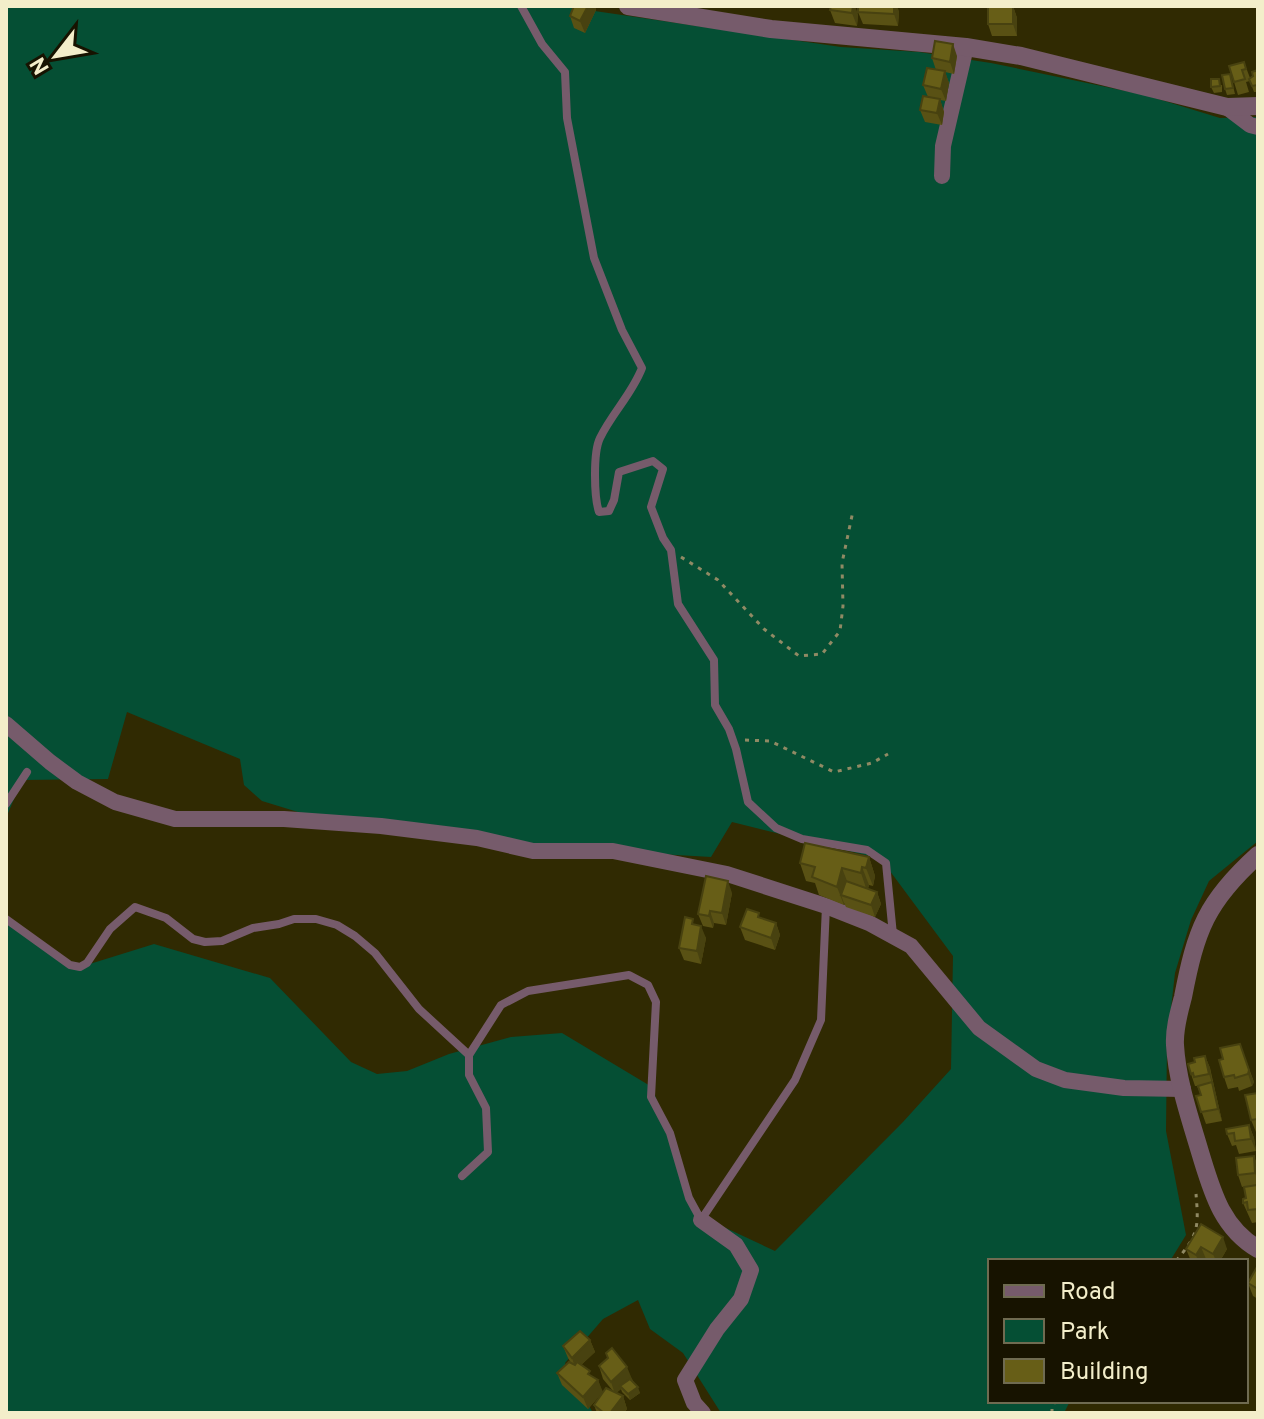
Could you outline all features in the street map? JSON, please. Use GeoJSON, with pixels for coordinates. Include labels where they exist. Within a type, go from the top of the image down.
{"type":"FeatureCollection","features":[{"type":"Feature","properties":{"kind":"street"},"geometry":{"type":"LineString","coordinates":[[628,6],[771,29],[966,47],[1021,56],[1225,106],[1258,106]]}},
{"type":"Feature","properties":{"kind":"street"},"geometry":{"type":"LineString","coordinates":[[942,176],[943,146],[966,47]]}},
{"type":"Feature","properties":{"kind":"street"},"geometry":{"type":"LineString","coordinates":[[1225,106],[1250,125],[1258,127]]}},
{"type":"Feature","properties":{"kind":"street"},"geometry":{"type":"LineString","coordinates":[[6,724],[77,782],[115,802],[175,819],[324,820],[477,838],[533,851],[613,851],[727,874],[826,906],[869,923],[911,946],[979,1028],[1036,1069],[1065,1080],[1124,1088],[1183,1089]]}},
{"type":"Feature","properties":{"kind":"street"},"geometry":{"type":"LineString","coordinates":[[1258,855],[1231,879],[1202,923],[1175,1036],[1183,1089],[1218,1208],[1244,1241],[1258,1249]]}},
{"type":"Feature","properties":{"kind":"street"},"geometry":{"type":"LineString","coordinates":[[701,1220],[736,1245],[751,1270],[741,1299],[717,1329],[685,1380],[694,1403],[703,1413]]}},
{"type":"Feature","properties":{"kind":"lane"},"geometry":{"type":"LineString","coordinates":[[521,6],[542,44],[565,72],[567,118],[594,258],[622,330],[642,368],[635,386],[599,440],[595,500],[599,512],[609,511],[619,472],[653,461],[663,469],[651,507],[671,550],[678,604],[714,660],[715,705],[733,739],[748,802],[776,828],[802,839],[867,850],[886,863],[893,936]]}},
{"type":"Feature","properties":{"kind":"lane"},"geometry":{"type":"LineString","coordinates":[[6,804],[27,772]]}},
{"type":"Feature","properties":{"kind":"lane"},"geometry":{"type":"LineString","coordinates":[[462,1176],[488,1152],[486,1108],[469,1075],[469,1055],[501,1005],[528,991],[629,975],[648,985],[656,1002],[651,1097],[670,1133],[689,1198],[701,1220],[716,1202],[795,1080],[821,1020],[826,906]]}},
{"type":"Feature","properties":{"kind":"lane"},"geometry":{"type":"LineString","coordinates":[[6,919],[70,965],[80,967],[87,963],[110,929],[135,907],[166,918],[193,939],[205,942],[222,941],[253,928],[294,919],[316,919],[337,925],[375,953],[419,1009],[469,1055]]}},
{"type":"Feature","properties":{"kind":"path"},"geometry":{"type":"LineString","coordinates":[[671,550],[718,580],[764,629],[799,656],[822,654],[840,631],[842,563],[853,511]]}},
{"type":"Feature","properties":{"kind":"path"},"geometry":{"type":"LineString","coordinates":[[733,739],[770,741],[834,772],[872,763],[888,754]]}},
{"type":"Feature","properties":{"kind":"path"},"geometry":{"type":"LineString","coordinates":[[1177,1259],[1198,1228],[1195,1185]]}},
{"type":"Feature","properties":{"kind":"green space"},"geometry":{"type":"Polygon","coordinates":[[[6,6],[576,6],[841,47],[919,52],[991,63],[1145,95],[1220,118],[1258,117],[1258,841],[1209,881],[1191,920],[1175,973],[1167,1044],[1166,1131],[1186,1235],[1171,1259],[988,1259],[988,1403],[1069,1403],[1064,1413],[721,1413],[683,1353],[650,1329],[638,1300],[603,1319],[565,1363],[593,1413],[6,1413],[6,923],[80,967],[154,944],[270,978],[351,1062],[377,1074],[407,1071],[449,1054],[511,1037],[562,1033],[652,1087],[698,1215],[775,1251],[951,1069],[953,956],[881,859],[732,822],[711,857],[589,850],[324,820],[262,801],[244,785],[240,759],[127,712],[108,779],[22,780],[6,818],[6,6]]]}},
{"type":"Feature","properties":{"kind":"building"},"geometry":{"type":"Polygon","coordinates":[[[574,6],[588,6],[580,21],[570,16],[574,6]]]}},
{"type":"Feature","properties":{"kind":"building"},"geometry":{"type":"Polygon","coordinates":[[[831,6],[853,6],[852,13],[830,10],[831,6]]]}},
{"type":"Feature","properties":{"kind":"building"},"geometry":{"type":"Polygon","coordinates":[[[858,6],[894,6],[894,14],[858,12],[858,6]]]}},
{"type":"Feature","properties":{"kind":"building"},"geometry":{"type":"Polygon","coordinates":[[[988,6],[1013,6],[1013,24],[988,24],[988,6]]]}},
{"type":"Feature","properties":{"kind":"building"},"geometry":{"type":"Polygon","coordinates":[[[935,41],[953,44],[950,62],[932,58],[935,41]]]}},
{"type":"Feature","properties":{"kind":"building"},"geometry":{"type":"Polygon","coordinates":[[[1244,62],[1246,69],[1242,70],[1245,79],[1234,82],[1229,66],[1244,62]]]}},
{"type":"Feature","properties":{"kind":"building"},"geometry":{"type":"Polygon","coordinates":[[[927,68],[945,71],[941,89],[923,85],[927,68]]]}},
{"type":"Feature","properties":{"kind":"building"},"geometry":{"type":"Polygon","coordinates":[[[1258,70],[1258,85],[1252,86],[1249,79],[1253,76],[1252,72],[1258,70]]]}},
{"type":"Feature","properties":{"kind":"building"},"geometry":{"type":"Polygon","coordinates":[[[1230,74],[1233,88],[1225,89],[1222,75],[1230,74]]]}},
{"type":"Feature","properties":{"kind":"building"},"geometry":{"type":"Polygon","coordinates":[[[1211,79],[1219,79],[1220,86],[1211,87],[1211,79]]]}},
{"type":"Feature","properties":{"kind":"building"},"geometry":{"type":"Polygon","coordinates":[[[923,96],[940,99],[937,113],[920,110],[923,96]]]}},
{"type":"Feature","properties":{"kind":"building"},"geometry":{"type":"Polygon","coordinates":[[[805,843],[869,857],[866,868],[862,867],[861,873],[842,868],[837,887],[812,877],[815,867],[800,863],[805,843]]]}},
{"type":"Feature","properties":{"kind":"building"},"geometry":{"type":"Polygon","coordinates":[[[706,876],[728,881],[722,913],[710,911],[709,916],[698,914],[706,876]]]}},
{"type":"Feature","properties":{"kind":"building"},"geometry":{"type":"Polygon","coordinates":[[[846,881],[877,892],[871,905],[841,895],[846,881]]]}},
{"type":"Feature","properties":{"kind":"building"},"geometry":{"type":"Polygon","coordinates":[[[747,909],[759,913],[758,917],[776,923],[771,938],[740,927],[747,909]]]}},
{"type":"Feature","properties":{"kind":"building"},"geometry":{"type":"Polygon","coordinates":[[[685,917],[693,919],[692,924],[701,926],[697,951],[679,948],[685,917]]]}},
{"type":"Feature","properties":{"kind":"building"},"geometry":{"type":"Polygon","coordinates":[[[1240,1044],[1248,1074],[1224,1077],[1219,1060],[1223,1059],[1220,1048],[1240,1044]]]}},
{"type":"Feature","properties":{"kind":"building"},"geometry":{"type":"Polygon","coordinates":[[[1205,1056],[1209,1074],[1194,1077],[1188,1064],[1195,1062],[1194,1058],[1205,1056]]]}},
{"type":"Feature","properties":{"kind":"building"},"geometry":{"type":"Polygon","coordinates":[[[1212,1082],[1218,1109],[1201,1112],[1196,1096],[1201,1095],[1198,1086],[1212,1082]]]}},
{"type":"Feature","properties":{"kind":"building"},"geometry":{"type":"Polygon","coordinates":[[[1258,1093],[1258,1119],[1251,1120],[1245,1095],[1258,1093]]]}},
{"type":"Feature","properties":{"kind":"building"},"geometry":{"type":"Polygon","coordinates":[[[1249,1125],[1251,1139],[1235,1141],[1234,1133],[1227,1134],[1226,1129],[1249,1125]]]}},
{"type":"Feature","properties":{"kind":"building"},"geometry":{"type":"Polygon","coordinates":[[[1254,1156],[1255,1173],[1238,1175],[1236,1158],[1254,1156]]]}},
{"type":"Feature","properties":{"kind":"building"},"geometry":{"type":"Polygon","coordinates":[[[1257,1185],[1258,1209],[1248,1210],[1247,1202],[1243,1203],[1246,1198],[1244,1187],[1257,1185]]]}},
{"type":"Feature","properties":{"kind":"building"},"geometry":{"type":"Polygon","coordinates":[[[1201,1224],[1223,1237],[1213,1254],[1201,1247],[1196,1255],[1186,1249],[1201,1224]]]}},
{"type":"Feature","properties":{"kind":"building"},"geometry":{"type":"Polygon","coordinates":[[[1258,1268],[1258,1289],[1248,1283],[1258,1268]]]}},
{"type":"Feature","properties":{"kind":"building"},"geometry":{"type":"Polygon","coordinates":[[[580,1331],[590,1340],[572,1358],[563,1346],[580,1331]]]}},
{"type":"Feature","properties":{"kind":"building"},"geometry":{"type":"Polygon","coordinates":[[[612,1348],[627,1367],[611,1382],[599,1366],[608,1358],[606,1353],[612,1348]]]}},
{"type":"Feature","properties":{"kind":"building"},"geometry":{"type":"Polygon","coordinates":[[[569,1362],[575,1365],[577,1362],[598,1380],[583,1397],[557,1373],[569,1362]]]}},
{"type":"Feature","properties":{"kind":"building"},"geometry":{"type":"Polygon","coordinates":[[[630,1379],[638,1387],[628,1394],[620,1386],[630,1379]]]}},
{"type":"Feature","properties":{"kind":"building"},"geometry":{"type":"Polygon","coordinates":[[[606,1388],[623,1396],[610,1413],[604,1413],[594,1405],[606,1388]]]}}]}
